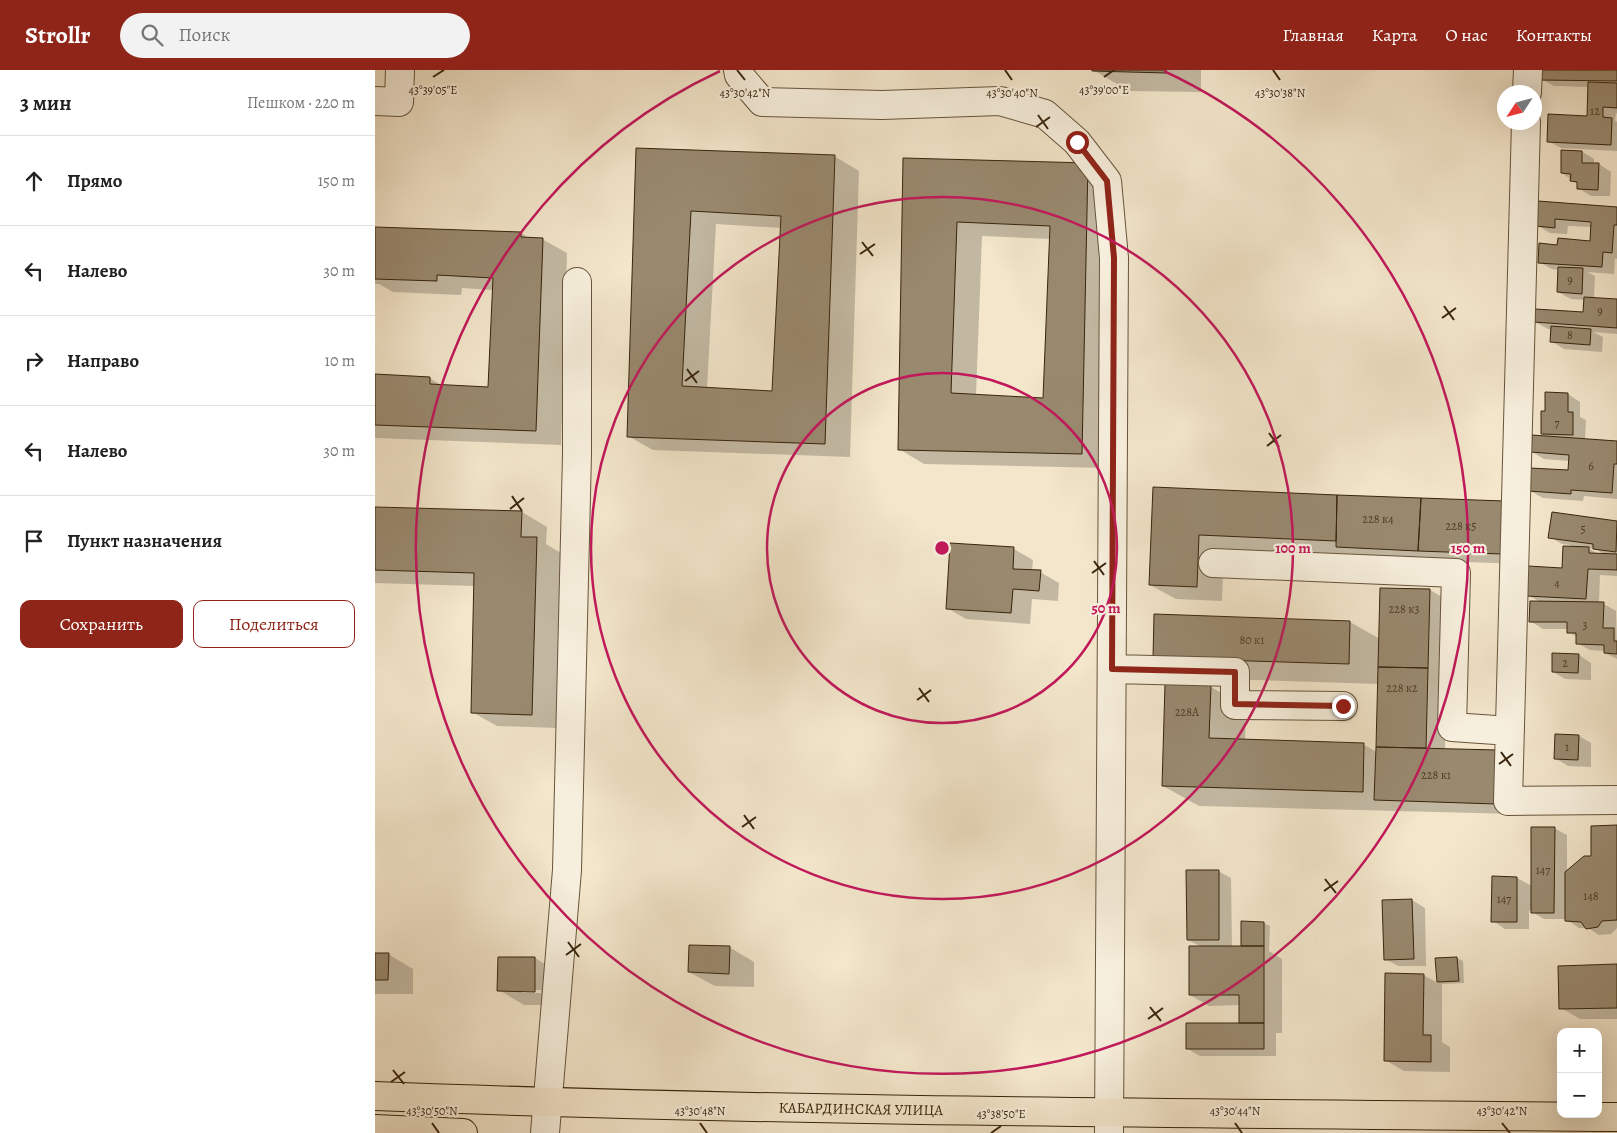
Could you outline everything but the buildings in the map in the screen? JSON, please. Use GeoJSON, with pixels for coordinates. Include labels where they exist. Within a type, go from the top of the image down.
{"type":"FeatureCollection","features":[{"type":"Feature","properties":{"kind":"main road","name":"КАБАРДИНСКАЯ УЛИЦА"},"geometry":{"type":"LineString","coordinates":[[375,1096],[1108,1122],[1617,1117]]}},
{"type":"Feature","properties":{"kind":"main road"},"geometry":{"type":"LineString","coordinates":[[375,1129],[463,1133]]}},
{"type":"Feature","properties":{"kind":"lane"},"geometry":{"type":"LineString","coordinates":[[375,101],[399,102],[400,70]]}},
{"type":"Feature","properties":{"kind":"lane"},"geometry":{"type":"LineString","coordinates":[[738,70],[739,75],[763,102],[882,105],[1000,101],[1045,114],[1077,142],[1107,181],[1114,258],[1108,1122]]}},
{"type":"Feature","properties":{"kind":"lane"},"geometry":{"type":"LineString","coordinates":[[1527,85],[1528,70]]}},
{"type":"Feature","properties":{"kind":"lane"},"geometry":{"type":"LineString","coordinates":[[1526,130],[1508,801],[1617,800]]}},
{"type":"Feature","properties":{"kind":"lane"},"geometry":{"type":"LineString","coordinates":[[545,1133],[567,870],[577,454],[577,282]]}},
{"type":"Feature","properties":{"kind":"lane"},"geometry":{"type":"LineString","coordinates":[[1213,563],[1456,573],[1452,727],[1510,731]]}},
{"type":"Feature","properties":{"kind":"lane"},"geometry":{"type":"LineString","coordinates":[[1112,669],[1235,672],[1235,704],[1343,706]]}},
{"type":"Feature","properties":{"kind":"route"},"geometry":{"type":"LineString","coordinates":[[1077,142],[1107,181],[1114,258],[1112,669],[1235,672],[1235,704],[1343,706]]}}]}
